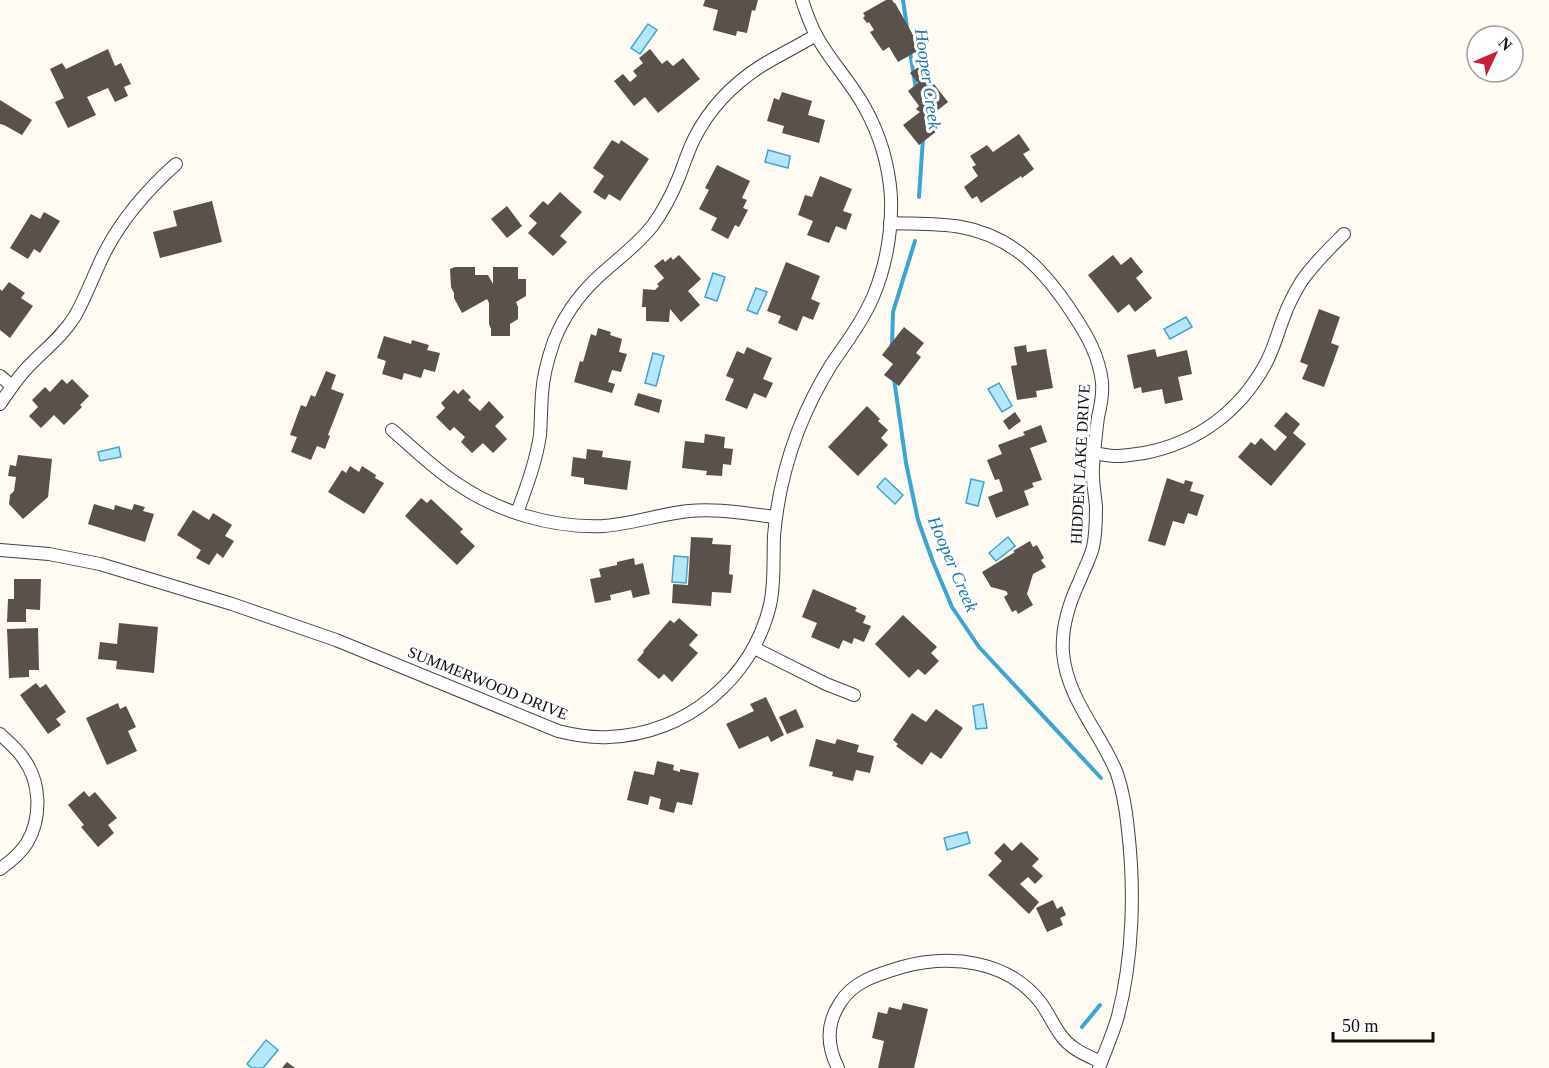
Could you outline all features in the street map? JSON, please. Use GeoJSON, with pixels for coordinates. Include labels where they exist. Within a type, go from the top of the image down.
{"type":"FeatureCollection","features":[{"type":"Feature","properties":{"kind":"street","name":"SUMMERWOOD DRIVE"},"geometry":{"type":"LineString","coordinates":[[0,550],[49,554],[100,564],[232,604],[336,640],[540,725],[575,735],[608,737],[627,735],[664,726],[700,707],[732,679],[754,648],[766,616],[773,585],[779,492],[793,443],[815,392],[873,298],[885,258],[891,197],[888,174],[876,129],[860,100],[816,34],[802,0]]}},
{"type":"Feature","properties":{"kind":"street"},"geometry":{"type":"LineString","coordinates":[[517,513],[540,436],[542,394],[549,357],[574,304],[592,284],[641,240],[653,224],[672,193],[694,140],[715,106],[744,78],[816,34]]}},
{"type":"Feature","properties":{"kind":"street"},"geometry":{"type":"LineString","coordinates":[[0,404],[30,365],[66,329],[82,303],[116,232],[142,197],[176,164]]}},
{"type":"Feature","properties":{"kind":"street","name":"HIDDEN LAKE DRIVE"},"geometry":{"type":"LineString","coordinates":[[890,223],[942,225],[977,231],[1014,249],[1046,276],[1058,291],[1083,330],[1098,361],[1102,399],[1094,453],[1095,534],[1089,558],[1066,613],[1063,650],[1067,677],[1072,689],[1104,744],[1117,776],[1125,806],[1129,842],[1131,894],[1127,963],[1118,1015],[1100,1065]]}},
{"type":"Feature","properties":{"kind":"street"},"geometry":{"type":"LineString","coordinates":[[1094,453],[1125,456],[1170,446],[1201,433],[1228,412],[1250,388],[1266,364],[1285,312],[1302,281],[1344,234]]}},
{"type":"Feature","properties":{"kind":"street"},"geometry":{"type":"LineString","coordinates":[[0,376],[12,386]]}},
{"type":"Feature","properties":{"kind":"street"},"geometry":{"type":"LineString","coordinates":[[392,430],[456,484],[496,505],[543,520],[584,526],[617,525],[701,510],[776,517]]}},
{"type":"Feature","properties":{"kind":"street"},"geometry":{"type":"LineString","coordinates":[[754,648],[826,684],[854,695]]}},
{"type":"Feature","properties":{"kind":"street"},"geometry":{"type":"LineString","coordinates":[[0,734],[16,750],[30,770],[35,781],[37,807],[32,832],[26,843],[19,853],[0,869]]}},
{"type":"Feature","properties":{"kind":"street"},"geometry":{"type":"LineString","coordinates":[[838,1068],[830,1049],[829,1035],[834,1012],[846,995],[859,984],[887,972],[921,963],[957,961],[993,968],[1026,987],[1041,1003],[1059,1034],[1069,1045],[1100,1065]]}},
{"type":"Feature","properties":{"kind":"water"},"geometry":{"type":"Polygon","coordinates":[[[648,24],[657,30],[640,54],[631,48],[648,24]]]}},
{"type":"Feature","properties":{"kind":"water"},"geometry":{"type":"Polygon","coordinates":[[[768,150],[790,156],[788,168],[765,162],[768,150]]]}},
{"type":"Feature","properties":{"kind":"water"},"geometry":{"type":"Polygon","coordinates":[[[713,273],[725,277],[717,301],[705,297],[713,273]]]}},
{"type":"Feature","properties":{"kind":"water"},"geometry":{"type":"Polygon","coordinates":[[[756,288],[767,292],[757,314],[747,310],[756,288]]]}},
{"type":"Feature","properties":{"kind":"water"},"geometry":{"type":"Polygon","coordinates":[[[1186,317],[1192,327],[1170,339],[1164,329],[1186,317]]]}},
{"type":"Feature","properties":{"kind":"water"},"geometry":{"type":"Polygon","coordinates":[[[653,353],[664,356],[656,386],[645,383],[653,353]]]}},
{"type":"Feature","properties":{"kind":"water"},"geometry":{"type":"Polygon","coordinates":[[[999,383],[1012,406],[1002,412],[988,389],[999,383]]]}},
{"type":"Feature","properties":{"kind":"water"},"geometry":{"type":"Polygon","coordinates":[[[119,447],[121,457],[100,461],[98,452],[119,447]]]}},
{"type":"Feature","properties":{"kind":"water"},"geometry":{"type":"Polygon","coordinates":[[[885,478],[903,495],[895,504],[877,487],[885,478]]]}},
{"type":"Feature","properties":{"kind":"water"},"geometry":{"type":"Polygon","coordinates":[[[971,479],[984,482],[978,506],[966,503],[971,479]]]}},
{"type":"Feature","properties":{"kind":"water"},"geometry":{"type":"Polygon","coordinates":[[[1008,537],[1015,546],[996,561],[989,553],[1008,537]]]}},
{"type":"Feature","properties":{"kind":"water"},"geometry":{"type":"Polygon","coordinates":[[[674,556],[688,557],[686,583],[672,582],[674,556]]]}},
{"type":"Feature","properties":{"kind":"water"},"geometry":{"type":"Polygon","coordinates":[[[983,704],[987,728],[976,729],[973,706],[983,704]]]}},
{"type":"Feature","properties":{"kind":"water"},"geometry":{"type":"Polygon","coordinates":[[[967,832],[970,843],[947,850],[944,838],[967,832]]]}},
{"type":"Feature","properties":{"kind":"water"},"geometry":{"type":"Polygon","coordinates":[[[266,1040],[278,1050],[263,1068],[252,1068],[247,1064],[266,1040]]]}},
{"type":"Feature","properties":{"kind":"building"},"geometry":{"type":"Polygon","coordinates":[[[705,0],[758,0],[755,11],[752,10],[747,33],[737,31],[736,36],[713,30],[718,10],[703,6],[705,0]]]}},
{"type":"Feature","properties":{"kind":"building"},"geometry":{"type":"Polygon","coordinates":[[[886,0],[892,0],[895,3],[921,49],[898,62],[889,47],[883,51],[870,32],[874,30],[863,18],[865,16],[863,13],[886,0]]]}},
{"type":"Feature","properties":{"kind":"building"},"geometry":{"type":"Polygon","coordinates":[[[108,49],[115,66],[121,63],[131,84],[124,87],[128,96],[115,102],[108,88],[87,97],[96,115],[68,128],[55,102],[64,98],[50,69],[62,63],[66,69],[108,49]]]}},
{"type":"Feature","properties":{"kind":"building"},"geometry":{"type":"Polygon","coordinates":[[[650,49],[662,64],[667,60],[673,66],[683,58],[700,79],[658,113],[645,97],[634,106],[614,81],[623,74],[630,82],[637,76],[633,71],[643,63],[639,58],[650,49]]]}},
{"type":"Feature","properties":{"kind":"building"},"geometry":{"type":"Polygon","coordinates":[[[920,66],[948,102],[928,118],[937,131],[919,145],[903,125],[920,112],[916,109],[919,106],[908,91],[918,83],[910,73],[920,66]]]}},
{"type":"Feature","properties":{"kind":"building"},"geometry":{"type":"Polygon","coordinates":[[[782,92],[812,101],[808,115],[825,120],[819,143],[782,133],[784,126],[767,121],[774,98],[779,100],[782,92]]]}},
{"type":"Feature","properties":{"kind":"building"},"geometry":{"type":"Polygon","coordinates":[[[0,100],[32,120],[22,135],[0,124],[0,100]]]}},
{"type":"Feature","properties":{"kind":"building"},"geometry":{"type":"Polygon","coordinates":[[[1019,134],[1030,150],[1023,154],[1034,169],[981,203],[977,196],[972,199],[964,187],[978,176],[972,167],[976,165],[970,156],[987,145],[993,152],[1019,134]]]}},
{"type":"Feature","properties":{"kind":"building"},"geometry":{"type":"Polygon","coordinates":[[[612,140],[619,144],[621,140],[649,159],[620,201],[609,194],[605,200],[593,192],[604,176],[593,168],[612,140]]]}},
{"type":"Feature","properties":{"kind":"building"},"geometry":{"type":"Polygon","coordinates":[[[717,165],[750,181],[742,198],[747,200],[743,208],[748,210],[739,227],[735,225],[728,239],[711,230],[717,218],[699,209],[709,190],[705,188],[717,165]]]}},
{"type":"Feature","properties":{"kind":"building"},"geometry":{"type":"Polygon","coordinates":[[[820,176],[852,189],[843,211],[852,214],[846,230],[836,226],[829,243],[807,235],[813,221],[798,215],[805,195],[812,197],[820,176]]]}},
{"type":"Feature","properties":{"kind":"building"},"geometry":{"type":"Polygon","coordinates":[[[560,192],[582,212],[560,236],[567,242],[553,256],[528,233],[537,223],[529,216],[543,201],[548,205],[560,192]]]}},
{"type":"Feature","properties":{"kind":"building"},"geometry":{"type":"Polygon","coordinates":[[[212,201],[222,242],[160,258],[153,232],[177,226],[173,211],[212,201]]]}},
{"type":"Feature","properties":{"kind":"building"},"geometry":{"type":"Polygon","coordinates":[[[507,206],[522,226],[507,238],[491,219],[507,206]]]}},
{"type":"Feature","properties":{"kind":"building"},"geometry":{"type":"Polygon","coordinates":[[[44,212],[60,221],[40,253],[34,249],[28,259],[10,248],[31,214],[40,219],[44,212]]]}},
{"type":"Feature","properties":{"kind":"building"},"geometry":{"type":"Polygon","coordinates":[[[679,255],[701,279],[688,291],[700,305],[681,322],[670,309],[669,322],[646,321],[646,307],[642,307],[643,289],[655,290],[659,286],[657,284],[664,278],[654,266],[663,259],[665,262],[671,257],[673,260],[679,255]]]}},
{"type":"Feature","properties":{"kind":"building"},"geometry":{"type":"Polygon","coordinates":[[[1113,255],[1121,265],[1131,257],[1143,272],[1136,278],[1152,298],[1135,312],[1129,304],[1118,313],[1088,275],[1113,255]]]}},
{"type":"Feature","properties":{"kind":"building"},"geometry":{"type":"Polygon","coordinates":[[[786,262],[820,276],[811,299],[820,303],[813,320],[803,316],[797,331],[778,323],[781,316],[767,311],[786,262]]]}},
{"type":"Feature","properties":{"kind":"building"},"geometry":{"type":"Polygon","coordinates":[[[475,267],[475,275],[488,275],[493,284],[493,267],[518,267],[518,279],[526,279],[526,296],[516,302],[518,319],[510,324],[510,336],[491,336],[487,299],[462,313],[451,287],[450,269],[475,267]]]}},
{"type":"Feature","properties":{"kind":"building"},"geometry":{"type":"Polygon","coordinates":[[[9,282],[25,293],[21,298],[33,306],[10,338],[0,330],[0,289],[2,291],[9,282]]]}},
{"type":"Feature","properties":{"kind":"building"},"geometry":{"type":"Polygon","coordinates":[[[1319,309],[1340,317],[1331,343],[1339,346],[1324,387],[1302,379],[1308,365],[1300,362],[1319,309]]]}},
{"type":"Feature","properties":{"kind":"building"},"geometry":{"type":"Polygon","coordinates":[[[904,327],[924,343],[916,353],[921,357],[899,386],[884,375],[893,364],[882,355],[904,327]]]}},
{"type":"Feature","properties":{"kind":"building"},"geometry":{"type":"Polygon","coordinates":[[[598,328],[622,339],[619,352],[627,354],[621,372],[612,370],[608,382],[615,384],[612,393],[574,382],[580,361],[583,362],[591,334],[596,336],[598,328]]]}},
{"type":"Feature","properties":{"kind":"building"},"geometry":{"type":"Polygon","coordinates":[[[384,336],[411,344],[412,340],[429,345],[427,350],[440,353],[435,372],[424,369],[421,378],[404,373],[402,380],[382,374],[386,361],[377,358],[384,336]]]}},
{"type":"Feature","properties":{"kind":"building"},"geometry":{"type":"Polygon","coordinates":[[[1026,345],[1027,352],[1046,349],[1053,388],[1036,391],[1037,397],[1017,400],[1011,366],[1017,365],[1014,347],[1026,345]]]}},
{"type":"Feature","properties":{"kind":"building"},"geometry":{"type":"Polygon","coordinates":[[[747,347],[772,358],[763,379],[773,383],[766,398],[754,393],[747,409],[725,400],[734,379],[726,376],[737,351],[744,354],[747,347]]]}},
{"type":"Feature","properties":{"kind":"building"},"geometry":{"type":"Polygon","coordinates":[[[1155,349],[1157,357],[1187,350],[1192,374],[1178,377],[1183,400],[1165,404],[1162,389],[1142,393],[1141,387],[1134,389],[1127,355],[1155,349]]]}},
{"type":"Feature","properties":{"kind":"building"},"geometry":{"type":"Polygon","coordinates":[[[326,371],[336,375],[331,389],[344,394],[325,449],[317,446],[311,460],[291,452],[297,437],[290,435],[301,405],[306,407],[311,395],[315,397],[326,371]]]}},
{"type":"Feature","properties":{"kind":"building"},"geometry":{"type":"Polygon","coordinates":[[[62,379],[67,384],[72,379],[89,396],[80,405],[82,407],[64,425],[54,415],[41,428],[29,416],[38,407],[32,400],[45,387],[50,392],[62,379]]]}},
{"type":"Feature","properties":{"kind":"building"},"geometry":{"type":"Polygon","coordinates":[[[463,389],[471,397],[468,400],[480,411],[489,401],[504,417],[495,426],[507,439],[493,453],[483,443],[472,453],[461,442],[465,437],[454,427],[450,431],[436,417],[445,408],[441,403],[454,390],[458,394],[463,389]]]}},
{"type":"Feature","properties":{"kind":"building"},"geometry":{"type":"Polygon","coordinates":[[[638,393],[662,400],[659,413],[634,405],[638,393]]]}},
{"type":"Feature","properties":{"kind":"building"},"geometry":{"type":"Polygon","coordinates":[[[867,406],[888,430],[881,438],[888,445],[858,476],[828,447],[867,406]]]}},
{"type":"Feature","properties":{"kind":"building"},"geometry":{"type":"Polygon","coordinates":[[[1015,412],[1021,421],[1009,430],[1003,421],[1015,412]]]}},
{"type":"Feature","properties":{"kind":"building"},"geometry":{"type":"Polygon","coordinates":[[[1286,412],[1300,424],[1293,433],[1306,444],[1271,486],[1238,457],[1251,442],[1255,445],[1261,438],[1275,451],[1287,437],[1274,426],[1286,412]]]}},
{"type":"Feature","properties":{"kind":"building"},"geometry":{"type":"Polygon","coordinates":[[[1041,425],[1047,442],[1030,448],[1042,480],[1032,483],[1034,487],[1024,491],[1029,505],[996,518],[988,497],[1003,491],[999,479],[995,480],[987,460],[1002,454],[998,445],[1025,435],[1023,432],[1041,425]]]}},
{"type":"Feature","properties":{"kind":"building"},"geometry":{"type":"Polygon","coordinates":[[[705,434],[725,437],[724,448],[733,449],[731,465],[723,464],[722,476],[706,475],[707,471],[682,468],[685,441],[704,443],[705,434]]]}},
{"type":"Feature","properties":{"kind":"building"},"geometry":{"type":"Polygon","coordinates":[[[587,449],[603,451],[602,457],[631,461],[627,490],[584,484],[584,478],[571,476],[573,457],[586,459],[587,449]]]}},
{"type":"Feature","properties":{"kind":"building"},"geometry":{"type":"Polygon","coordinates":[[[18,455],[52,459],[48,497],[23,519],[9,504],[16,477],[8,476],[10,465],[16,466],[18,455]]]}},
{"type":"Feature","properties":{"kind":"building"},"geometry":{"type":"Polygon","coordinates":[[[350,466],[359,472],[362,466],[384,483],[364,514],[328,492],[342,470],[346,473],[350,466]]]}},
{"type":"Feature","properties":{"kind":"building"},"geometry":{"type":"Polygon","coordinates":[[[1167,478],[1184,484],[1185,480],[1193,482],[1190,491],[1204,495],[1197,516],[1188,513],[1184,524],[1173,521],[1165,546],[1148,541],[1167,478]]]}},
{"type":"Feature","properties":{"kind":"building"},"geometry":{"type":"Polygon","coordinates":[[[421,498],[427,503],[431,499],[463,529],[460,532],[475,546],[457,565],[405,516],[421,498]]]}},
{"type":"Feature","properties":{"kind":"building"},"geometry":{"type":"Polygon","coordinates":[[[94,504],[114,510],[115,505],[132,510],[134,504],[145,507],[143,511],[154,514],[145,542],[88,524],[94,504]]]}},
{"type":"Feature","properties":{"kind":"building"},"geometry":{"type":"Polygon","coordinates":[[[193,510],[209,520],[213,513],[232,525],[225,536],[234,541],[223,558],[217,553],[209,565],[196,558],[201,550],[177,535],[193,510]]]}},
{"type":"Feature","properties":{"kind":"building"},"geometry":{"type":"Polygon","coordinates":[[[691,537],[713,538],[712,544],[731,545],[729,574],[733,575],[731,593],[712,592],[711,606],[672,603],[673,584],[688,585],[691,537]]]}},
{"type":"Feature","properties":{"kind":"building"},"geometry":{"type":"Polygon","coordinates":[[[1030,541],[1033,547],[1037,545],[1044,558],[1041,560],[1046,567],[1033,574],[1027,594],[1033,605],[1018,614],[1016,610],[1012,612],[1004,597],[1008,594],[1006,591],[991,587],[982,572],[1030,541]]]}},
{"type":"Feature","properties":{"kind":"building"},"geometry":{"type":"Polygon","coordinates":[[[634,558],[635,565],[643,563],[650,594],[633,598],[631,590],[610,595],[611,600],[595,603],[590,579],[601,577],[599,569],[634,558]]]}},
{"type":"Feature","properties":{"kind":"building"},"geometry":{"type":"Polygon","coordinates":[[[14,579],[41,579],[40,610],[26,609],[26,622],[7,622],[8,599],[14,599],[14,579]]]}},
{"type":"Feature","properties":{"kind":"building"},"geometry":{"type":"Polygon","coordinates":[[[813,589],[857,608],[855,611],[866,616],[863,623],[871,626],[864,642],[854,638],[852,644],[843,640],[839,649],[811,637],[817,623],[802,617],[813,589]]]}},
{"type":"Feature","properties":{"kind":"building"},"geometry":{"type":"Polygon","coordinates":[[[903,615],[937,647],[931,653],[939,661],[925,675],[918,669],[909,678],[875,644],[903,615]]]}},
{"type":"Feature","properties":{"kind":"building"},"geometry":{"type":"Polygon","coordinates":[[[679,618],[698,635],[689,645],[698,653],[672,682],[664,674],[659,679],[637,660],[670,620],[674,623],[679,618]]]}},
{"type":"Feature","properties":{"kind":"building"},"geometry":{"type":"Polygon","coordinates":[[[119,623],[158,627],[154,673],[116,669],[117,661],[98,659],[100,642],[117,644],[119,623]]]}},
{"type":"Feature","properties":{"kind":"building"},"geometry":{"type":"Polygon","coordinates":[[[38,628],[39,670],[29,670],[29,677],[9,678],[7,629],[38,628]]]}},
{"type":"Feature","properties":{"kind":"building"},"geometry":{"type":"Polygon","coordinates":[[[36,683],[40,688],[46,684],[66,712],[56,719],[61,725],[48,734],[20,695],[36,683]]]}},
{"type":"Feature","properties":{"kind":"building"},"geometry":{"type":"Polygon","coordinates":[[[766,697],[784,735],[771,742],[768,736],[739,749],[726,724],[754,711],[750,704],[766,697]]]}},
{"type":"Feature","properties":{"kind":"building"},"geometry":{"type":"Polygon","coordinates":[[[118,703],[120,709],[126,706],[136,727],[128,731],[137,751],[107,765],[86,718],[118,703]]]}},
{"type":"Feature","properties":{"kind":"building"},"geometry":{"type":"Polygon","coordinates":[[[796,709],[804,727],[787,734],[779,717],[796,709]]]}},
{"type":"Feature","properties":{"kind":"building"},"geometry":{"type":"Polygon","coordinates":[[[936,709],[963,728],[941,759],[931,752],[922,765],[896,746],[898,744],[893,740],[912,713],[926,722],[936,709]]]}},
{"type":"Feature","properties":{"kind":"building"},"geometry":{"type":"Polygon","coordinates":[[[816,739],[835,744],[837,739],[859,745],[857,752],[874,756],[870,773],[856,770],[853,781],[832,776],[833,772],[809,766],[816,739]]]}},
{"type":"Feature","properties":{"kind":"building"},"geometry":{"type":"Polygon","coordinates":[[[657,761],[674,765],[673,770],[680,772],[680,769],[699,773],[692,805],[677,802],[674,813],[659,809],[661,799],[650,796],[648,805],[627,800],[634,771],[654,775],[657,761]]]}},
{"type":"Feature","properties":{"kind":"building"},"geometry":{"type":"Polygon","coordinates":[[[84,791],[89,797],[95,792],[117,818],[108,825],[114,833],[98,847],[81,827],[84,825],[68,805],[84,791]]]}},
{"type":"Feature","properties":{"kind":"building"},"geometry":{"type":"Polygon","coordinates":[[[1021,842],[1039,859],[1032,866],[1043,876],[1035,884],[1028,877],[1020,884],[1039,902],[1029,914],[988,875],[1002,861],[994,853],[1004,843],[1012,851],[1021,842]]]}},
{"type":"Feature","properties":{"kind":"building"},"geometry":{"type":"Polygon","coordinates":[[[1053,900],[1057,909],[1062,906],[1066,915],[1060,918],[1063,925],[1047,932],[1036,908],[1053,900]]]}},
{"type":"Feature","properties":{"kind":"building"},"geometry":{"type":"Polygon","coordinates":[[[903,1003],[928,1009],[914,1068],[878,1068],[884,1041],[872,1038],[878,1012],[887,1014],[889,1007],[901,1010],[903,1003]]]}},
{"type":"Feature","properties":{"kind":"building"},"geometry":{"type":"Polygon","coordinates":[[[287,1062],[295,1068],[282,1068],[287,1062]]]}},
{"type":"Feature","properties":{"kind":"waterway","name":"Hooper Creek"},"geometry":{"type":"LineString","coordinates":[[903,0],[907,27]]}},
{"type":"Feature","properties":{"kind":"waterway","name":"Hooper Creek"},"geometry":{"type":"LineString","coordinates":[[910,52],[916,89]]}},
{"type":"Feature","properties":{"kind":"waterway","name":"Hooper Creek"},"geometry":{"type":"LineString","coordinates":[[919,197],[923,138]]}},
{"type":"Feature","properties":{"kind":"waterway","name":"Hooper Creek"},"geometry":{"type":"LineString","coordinates":[[892,345],[893,312],[915,241]]}},
{"type":"Feature","properties":{"kind":"waterway","name":"Hooper Creek"},"geometry":{"type":"LineString","coordinates":[[894,379],[906,463],[918,520],[952,607],[979,647],[1101,778]]}},
{"type":"Feature","properties":{"kind":"waterway","name":"Hooper Creek"},"geometry":{"type":"LineString","coordinates":[[1082,1027],[1100,1005]]}}]}
